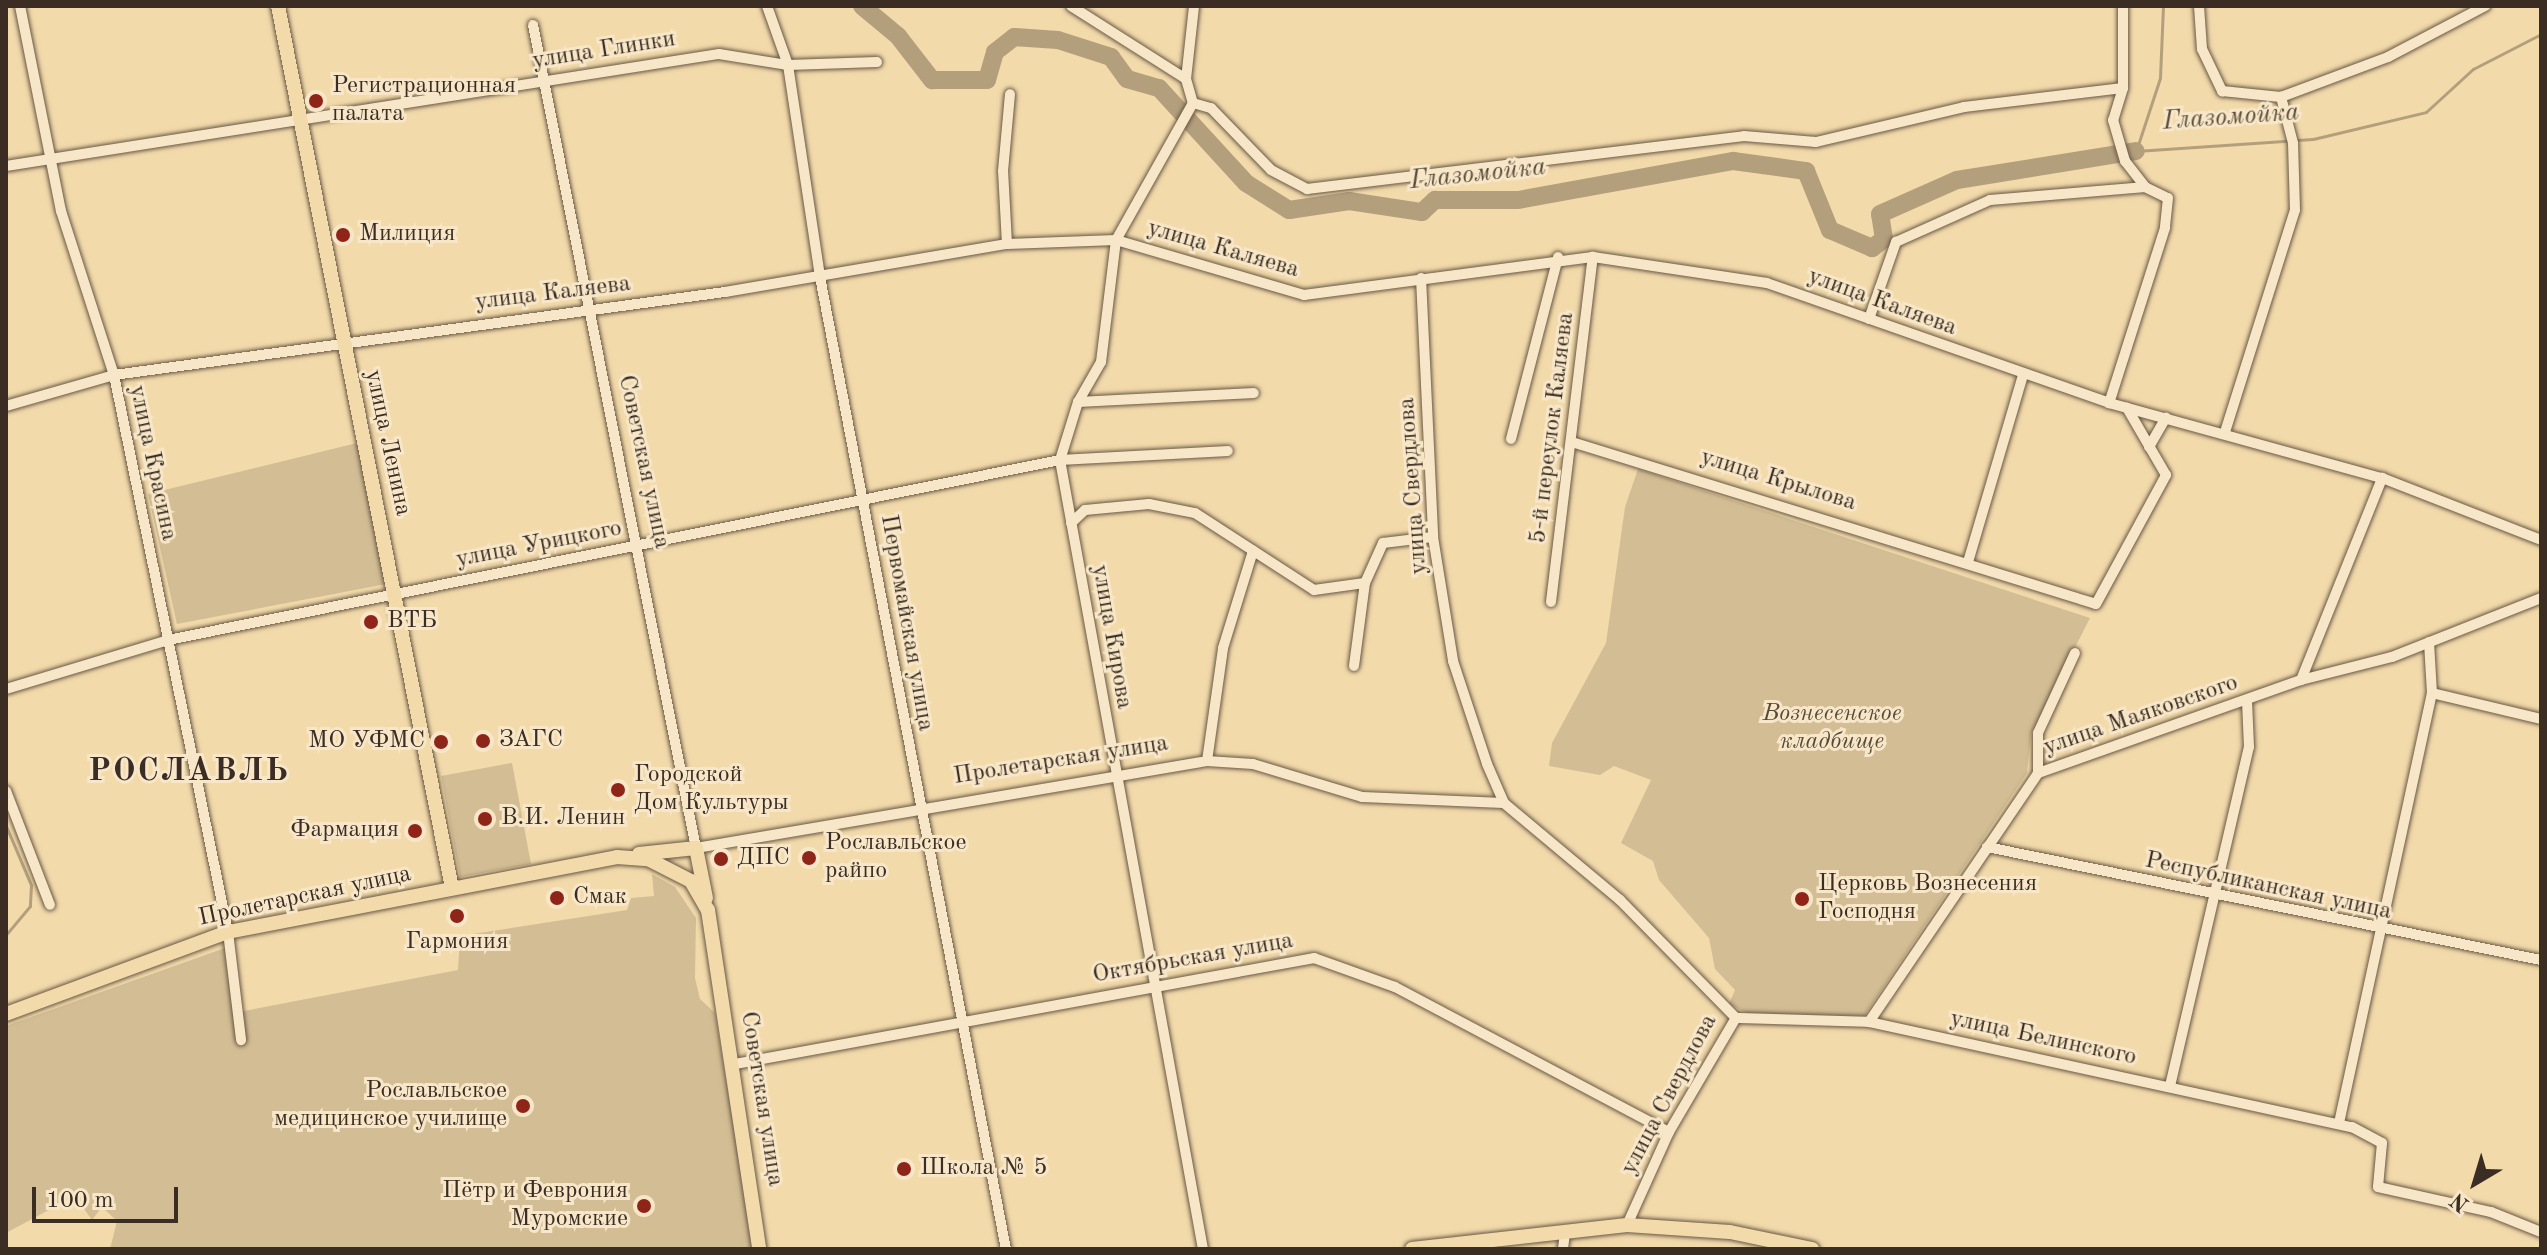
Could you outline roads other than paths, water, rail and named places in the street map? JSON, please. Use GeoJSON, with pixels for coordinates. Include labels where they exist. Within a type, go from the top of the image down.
{"type":"FeatureCollection","features":[{"type":"Feature","properties":{"kind":"main road","name":"улица Ленина"},"geometry":{"type":"LineString","coordinates":[[278,6],[343,342],[397,594],[452,888]]}},
{"type":"Feature","properties":{"kind":"main road","name":"Пролетарская улица"},"geometry":{"type":"LineString","coordinates":[[6,1014],[228,932],[623,856],[696,848]]}},
{"type":"Feature","properties":{"kind":"main road","name":"Советская улица"},"geometry":{"type":"LineString","coordinates":[[696,848],[735,1064],[759,1249]]}},
{"type":"Feature","properties":{"kind":"main road","name":"Пролетарская улица"},"geometry":{"type":"LineString","coordinates":[[623,856],[648,859],[691,881]]}},
{"type":"Feature","properties":{"kind":"main road","name":"Советская улица"},"geometry":{"type":"LineString","coordinates":[[691,881],[708,910]]}},
{"type":"Feature","properties":{"kind":"main road"},"geometry":{"type":"LineString","coordinates":[[1412,1249],[1627,1225],[1730,1232],[1812,1249]]}},
{"type":"Feature","properties":{"kind":"street","name":"улица Красина"},"geometry":{"type":"LineString","coordinates":[[20,6],[48,158],[114,375],[228,932],[241,1040]]}},
{"type":"Feature","properties":{"kind":"street","name":"Первомайская улица"},"geometry":{"type":"LineString","coordinates":[[767,6],[788,65],[820,277],[865,505],[918,806],[963,1019],[1006,1249]]}},
{"type":"Feature","properties":{"kind":"street"},"geometry":{"type":"LineString","coordinates":[[1071,6],[1186,79]]}},
{"type":"Feature","properties":{"kind":"street"},"geometry":{"type":"LineString","coordinates":[[1194,6],[1186,79],[1193,103],[1211,108],[1271,170],[1307,189],[1744,136],[1816,142],[1964,107],[2123,88]]}},
{"type":"Feature","properties":{"kind":"street"},"geometry":{"type":"LineString","coordinates":[[2109,403],[2165,228],[2168,198],[2145,187],[2125,161],[2119,147],[2113,120],[2123,88],[2123,6]]}},
{"type":"Feature","properties":{"kind":"street"},"geometry":{"type":"LineString","coordinates":[[2199,6],[2202,49],[2222,91],[2281,97],[2388,57],[2485,6]]}},
{"type":"Feature","properties":{"kind":"street","name":"Советская улица"},"geometry":{"type":"LineString","coordinates":[[533,25],[586,311],[638,545],[696,848]]}},
{"type":"Feature","properties":{"kind":"street","name":"улица Глинки"},"geometry":{"type":"LineString","coordinates":[[6,166],[719,54],[788,65],[877,62]]}},
{"type":"Feature","properties":{"kind":"street"},"geometry":{"type":"LineString","coordinates":[[1007,244],[1003,171],[1010,94]]}},
{"type":"Feature","properties":{"kind":"street"},"geometry":{"type":"LineString","coordinates":[[2225,432],[2295,210],[2293,143],[2281,97]]}},
{"type":"Feature","properties":{"kind":"street","name":"улица Кирова"},"geometry":{"type":"LineString","coordinates":[[1193,103],[1116,240],[1101,362],[1078,402],[1060,460],[1203,1249]]}},
{"type":"Feature","properties":{"kind":"street"},"geometry":{"type":"LineString","coordinates":[[1869,319],[1896,242],[1990,200],[2145,187]]}},
{"type":"Feature","properties":{"kind":"street","name":"улица Каляева"},"geometry":{"type":"LineString","coordinates":[[6,406],[114,375],[820,277],[1007,244],[1116,240],[1304,295],[1558,257],[1593,257],[1767,283],[2109,403],[2225,432],[2382,478],[2541,540]]}},
{"type":"Feature","properties":{"kind":"street"},"geometry":{"type":"LineString","coordinates":[[1511,439],[1558,257]]}},
{"type":"Feature","properties":{"kind":"street","name":"5-й переулок Каляева"},"geometry":{"type":"LineString","coordinates":[[1551,602],[1575,443],[1593,257]]}},
{"type":"Feature","properties":{"kind":"street","name":"улица Свердлова"},"geometry":{"type":"LineString","coordinates":[[1421,278],[1433,537],[1453,661],[1504,803],[1620,900],[1736,1018],[1669,1132],[1627,1225]]}},
{"type":"Feature","properties":{"kind":"street"},"geometry":{"type":"LineString","coordinates":[[1968,562],[2023,375]]}},
{"type":"Feature","properties":{"kind":"street"},"geometry":{"type":"LineString","coordinates":[[1078,402],[1254,393]]}},
{"type":"Feature","properties":{"kind":"street","name":"улица Крылова"},"geometry":{"type":"LineString","coordinates":[[1575,443],[2096,604],[2166,475],[2127,408]]}},
{"type":"Feature","properties":{"kind":"street"},"geometry":{"type":"LineString","coordinates":[[2149,447],[2166,417]]}},
{"type":"Feature","properties":{"kind":"street","name":"улица Урицкого"},"geometry":{"type":"LineString","coordinates":[[6,689],[168,640],[638,545],[865,505],[1060,460],[1228,451]]}},
{"type":"Feature","properties":{"kind":"street"},"geometry":{"type":"LineString","coordinates":[[2301,680],[2382,478]]}},
{"type":"Feature","properties":{"kind":"street"},"geometry":{"type":"LineString","coordinates":[[1071,523],[1085,510],[1149,504],[1195,513],[1314,590],[1365,583]]}},
{"type":"Feature","properties":{"kind":"street"},"geometry":{"type":"LineString","coordinates":[[1354,666],[1365,583],[1383,543],[1433,537]]}},
{"type":"Feature","properties":{"kind":"street"},"geometry":{"type":"LineString","coordinates":[[1207,761],[1223,648],[1253,551]]}},
{"type":"Feature","properties":{"kind":"street","name":"улица Маяковского"},"geometry":{"type":"LineString","coordinates":[[1869,1022],[2038,773],[2301,680],[2429,642],[2541,598]]}},
{"type":"Feature","properties":{"kind":"street"},"geometry":{"type":"LineString","coordinates":[[2339,1123],[2432,693],[2429,642]]}},
{"type":"Feature","properties":{"kind":"street"},"geometry":{"type":"LineString","coordinates":[[2038,773],[2038,733],[2075,653]]}},
{"type":"Feature","properties":{"kind":"street"},"geometry":{"type":"LineString","coordinates":[[2432,693],[2541,719]]}},
{"type":"Feature","properties":{"kind":"street"},"geometry":{"type":"LineString","coordinates":[[2170,1086],[2209,896],[2249,747],[2247,701]]}},
{"type":"Feature","properties":{"kind":"street","name":"Пролетарская улица"},"geometry":{"type":"LineString","coordinates":[[696,848],[918,806],[1207,761],[1253,764],[1362,797],[1504,803]]}},
{"type":"Feature","properties":{"kind":"street"},"geometry":{"type":"LineString","coordinates":[[6,791],[50,905]]}},
{"type":"Feature","properties":{"kind":"street","name":"Республиканская улица"},"geometry":{"type":"LineString","coordinates":[[1987,847],[2381,933],[2541,960]]}},
{"type":"Feature","properties":{"kind":"street","name":"Октябрьская улица"},"geometry":{"type":"LineString","coordinates":[[735,1064],[963,1019],[1314,958],[1395,987],[1669,1132]]}},
{"type":"Feature","properties":{"kind":"street","name":"улица Белинского"},"geometry":{"type":"LineString","coordinates":[[1736,1018],[1869,1022],[2339,1123],[2382,1143],[2378,1187],[2491,1212],[2541,1232]]}},
{"type":"Feature","properties":{"kind":"street"},"geometry":{"type":"LineString","coordinates":[[1563,1249],[1565,1233]]}},
{"type":"Feature","properties":{"kind":"waterway","name":"Глазомойка"},"geometry":{"type":"LineString","coordinates":[[862,6],[898,36],[932,80],[987,80],[995,52],[1014,37],[1058,40],[1111,57],[1127,79],[1159,88],[1246,183],[1289,210],[1349,201],[1422,212],[1435,200],[1518,200],[1733,161],[1806,171],[1830,230],[1872,248],[1884,239],[1880,214],[1957,180],[2136,151]]}},
{"type":"Feature","properties":{"kind":"waterway","name":"Глазомойка"},"geometry":{"type":"LineString","coordinates":[[2163,6],[2160,78],[2136,151],[2313,139],[2426,112],[2473,69],[2541,34]]}},
{"type":"Feature","properties":{"kind":"waterway"},"geometry":{"type":"LineString","coordinates":[[6,826],[31,885],[30,906],[6,935]]}},
{"type":"Feature","properties":{"kind":"place","name":"Регистрационная палата"},"geometry":{"type":"Point","coordinates":[316,101]}},
{"type":"Feature","properties":{"kind":"place","name":"Милиция"},"geometry":{"type":"Point","coordinates":[343,235]}},
{"type":"Feature","properties":{"kind":"place","name":"ВТБ"},"geometry":{"type":"Point","coordinates":[371,622]}},
{"type":"Feature","properties":{"kind":"place","name":"ЗАГС"},"geometry":{"type":"Point","coordinates":[483,741]}},
{"type":"Feature","properties":{"kind":"place","name":"МО УФМС"},"geometry":{"type":"Point","coordinates":[441,742]}},
{"type":"Feature","properties":{"kind":"place","name":"Городской Дом Культуры"},"geometry":{"type":"Point","coordinates":[618,790]}},
{"type":"Feature","properties":{"kind":"place","name":"В.И. Ленин"},"geometry":{"type":"Point","coordinates":[485,819]}},
{"type":"Feature","properties":{"kind":"place","name":"Фармация"},"geometry":{"type":"Point","coordinates":[415,831]}},
{"type":"Feature","properties":{"kind":"place","name":"Рославльское райпо"},"geometry":{"type":"Point","coordinates":[809,858]}},
{"type":"Feature","properties":{"kind":"place","name":"ДПС"},"geometry":{"type":"Point","coordinates":[721,859]}},
{"type":"Feature","properties":{"kind":"place","name":"Смак"},"geometry":{"type":"Point","coordinates":[557,898]}},
{"type":"Feature","properties":{"kind":"place","name":"Церковь Вознесения Господня"},"geometry":{"type":"Point","coordinates":[1802,899]}},
{"type":"Feature","properties":{"kind":"place","name":"Гармония"},"geometry":{"type":"Point","coordinates":[457,916]}},
{"type":"Feature","properties":{"kind":"place","name":"Рославльское медицинское училище"},"geometry":{"type":"Point","coordinates":[523,1106]}},
{"type":"Feature","properties":{"kind":"place","name":"Школа № 5"},"geometry":{"type":"Point","coordinates":[904,1169]}},
{"type":"Feature","properties":{"kind":"place","name":"Пётр и Феврония Муромские"},"geometry":{"type":"Point","coordinates":[644,1206]}},
{"type":"Feature","properties":{"kind":"district","name":"РОСЛАВЛЬ"},"geometry":{"type":"Point","coordinates":[189,772]}},
{"type":"Feature","properties":{"kind":"park label","name":"Вознесенское кладбище"},"geometry":{"type":"Point","coordinates":[1832,729]}}]}
